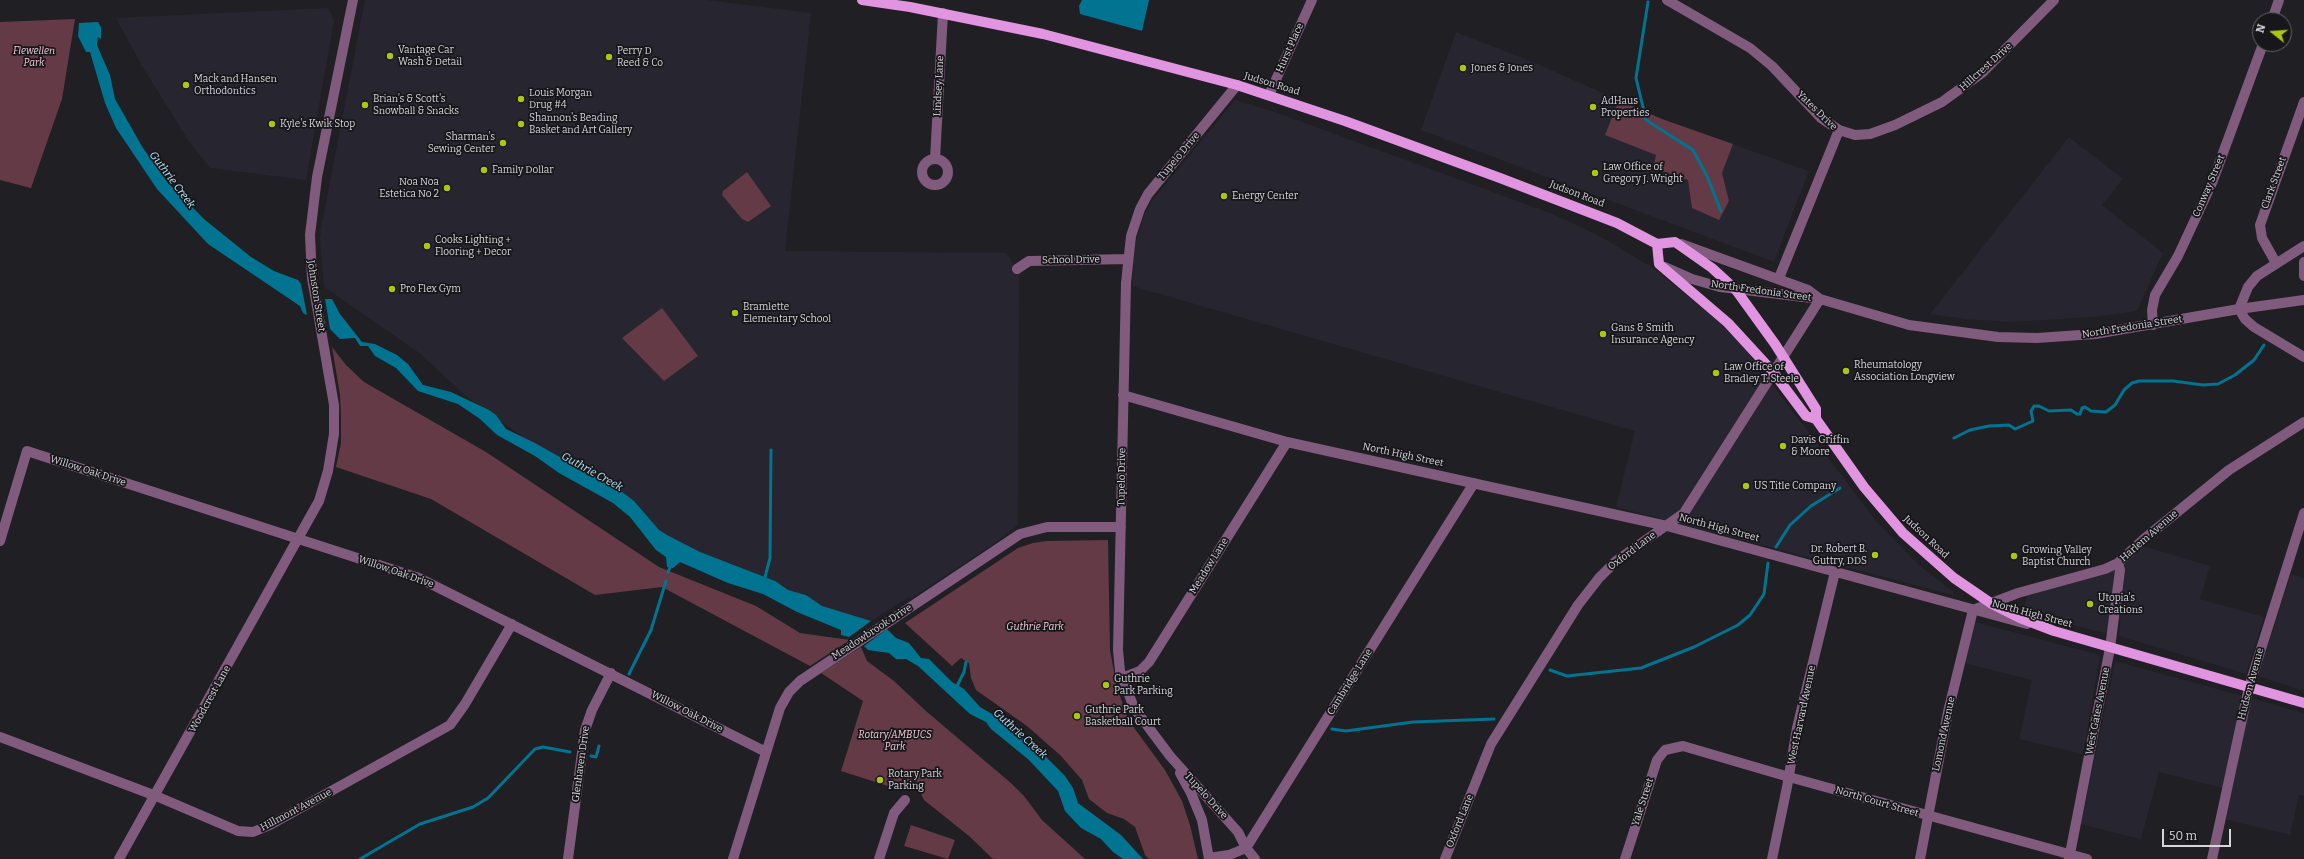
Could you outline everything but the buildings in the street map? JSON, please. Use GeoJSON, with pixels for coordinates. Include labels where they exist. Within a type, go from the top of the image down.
{"type":"FeatureCollection","features":[{"type":"Feature","properties":{"kind":"main road","name":"Judson Road"},"geometry":{"type":"LineString","coordinates":[[862,0],[943,13],[1043,34],[1237,85],[1378,132],[1549,196],[1618,223],[1658,244]]}},
{"type":"Feature","properties":{"kind":"main road","name":"Judson Road"},"geometry":{"type":"LineString","coordinates":[[1675,242],[1700,259],[1736,290],[1784,357],[1816,409],[1816,419],[1864,487],[1903,533],[1943,569],[1992,604],[2020,618],[2054,632]]}},
{"type":"Feature","properties":{"kind":"main road"},"geometry":{"type":"LineString","coordinates":[[1659,264],[1658,244],[1675,242]]}},
{"type":"Feature","properties":{"kind":"main road","name":"Judson Road"},"geometry":{"type":"LineString","coordinates":[[1659,264],[1720,316],[1773,372],[1806,416],[1816,419]]}},
{"type":"Feature","properties":{"kind":"main road","name":"North High Street"},"geometry":{"type":"LineString","coordinates":[[2054,632],[2304,703]]}},
{"type":"Feature","properties":{"kind":"street","name":"Johnston Street"},"geometry":{"type":"LineString","coordinates":[[299,539],[322,493],[329,467],[334,434],[333,394],[311,271],[310,235],[316,183],[352,0]]}},
{"type":"Feature","properties":{"kind":"street","name":"Hurst Place"},"geometry":{"type":"LineString","coordinates":[[1269,95],[1312,0]]}},
{"type":"Feature","properties":{"kind":"street","name":"Hillcrest Drive"},"geometry":{"type":"LineString","coordinates":[[1839,130],[1855,134],[1870,134],[1895,125],[1942,102],[1982,73],[2054,0]]}},
{"type":"Feature","properties":{"kind":"street"},"geometry":{"type":"LineString","coordinates":[[2275,12],[2279,0]]}},
{"type":"Feature","properties":{"kind":"street","name":"Yates Drive"},"geometry":{"type":"LineString","coordinates":[[1671,1],[1750,48],[1772,66],[1821,118],[1839,130],[1779,278]]}},
{"type":"Feature","properties":{"kind":"street","name":"Lindsey Lane"},"geometry":{"type":"LineString","coordinates":[[935,159],[943,13]]}},
{"type":"Feature","properties":{"kind":"street","name":"Conway Street"},"geometry":{"type":"LineString","coordinates":[[2153,325],[2152,310],[2155,295],[2178,256],[2212,183],[2260,52]]}},
{"type":"Feature","properties":{"kind":"street","name":"Tupelo Drive"},"geometry":{"type":"LineString","coordinates":[[1237,85],[1148,194],[1134,225],[1128,260],[1123,395],[1118,638],[1119,661],[1122,678],[1134,708],[1170,756],[1238,832],[1246,848],[1255,859]]}},
{"type":"Feature","properties":{"kind":"street","name":"Clark Street"},"geometry":{"type":"LineString","coordinates":[[2276,263],[2262,238],[2260,225],[2304,102]]}},
{"type":"Feature","properties":{"kind":"street","name":"North Fredonia Street"},"geometry":{"type":"LineString","coordinates":[[1675,242],[1779,278],[1808,290],[1820,300]]}},
{"type":"Feature","properties":{"kind":"street"},"geometry":{"type":"LineString","coordinates":[[2304,246],[2276,263],[2252,282],[2239,309],[2254,327],[2304,357]]}},
{"type":"Feature","properties":{"kind":"street","name":"School Drive"},"geometry":{"type":"LineString","coordinates":[[1017,269],[1029,261],[1128,260]]}},
{"type":"Feature","properties":{"kind":"street"},"geometry":{"type":"LineString","coordinates":[[2304,262],[2304,276]]}},
{"type":"Feature","properties":{"kind":"street","name":"North Fredonia Street"},"geometry":{"type":"LineString","coordinates":[[1659,264],[1697,281],[1736,290],[1820,300],[1909,325],[1948,332],[1998,337],[2076,336],[2153,325],[2239,309],[2304,300]]}},
{"type":"Feature","properties":{"kind":"street","name":"Oxford Lane"},"geometry":{"type":"LineString","coordinates":[[1445,859],[1491,744],[1578,605],[1595,583],[1616,561],[1684,513],[1820,300]]}},
{"type":"Feature","properties":{"kind":"street","name":"North High Street"},"geometry":{"type":"LineString","coordinates":[[1123,395],[1287,442],[1667,526],[2054,632]]}},
{"type":"Feature","properties":{"kind":"street","name":"Harlem Avenue"},"geometry":{"type":"LineString","coordinates":[[1973,610],[2018,593],[2105,569],[2118,563],[2144,539],[2229,470],[2304,422]]}},
{"type":"Feature","properties":{"kind":"street","name":"Meadow Lane"},"geometry":{"type":"LineString","coordinates":[[1122,678],[1140,671],[1149,662],[1287,442]]}},
{"type":"Feature","properties":{"kind":"street","name":"Willow Oak Drive"},"geometry":{"type":"LineString","coordinates":[[0,541],[27,451],[419,578],[766,752]]}},
{"type":"Feature","properties":{"kind":"street","name":"Cambridge Lane"},"geometry":{"type":"LineString","coordinates":[[1246,848],[1474,483]]}},
{"type":"Feature","properties":{"kind":"street","name":"Hudson Avenue"},"geometry":{"type":"LineString","coordinates":[[2212,859],[2249,687],[2304,513]]}},
{"type":"Feature","properties":{"kind":"street","name":"Meadowbrook Drive"},"geometry":{"type":"LineString","coordinates":[[733,859],[782,703],[800,681],[1011,540],[1028,532],[1047,527],[1121,527]]}},
{"type":"Feature","properties":{"kind":"street","name":"Woodcrest Lane"},"geometry":{"type":"LineString","coordinates":[[119,859],[156,796],[299,539]]}},
{"type":"Feature","properties":{"kind":"street","name":"West Gates Avenue"},"geometry":{"type":"LineString","coordinates":[[2069,856],[2110,648],[2120,570],[2118,563]]}},
{"type":"Feature","properties":{"kind":"street","name":"West Harvard Avenue"},"geometry":{"type":"LineString","coordinates":[[1772,859],[1789,777],[1797,728],[1835,572]]}},
{"type":"Feature","properties":{"kind":"street","name":"Lomond Avenue"},"geometry":{"type":"LineString","coordinates":[[1920,859],[1948,712],[1973,610]]}},
{"type":"Feature","properties":{"kind":"street","name":"Hillmont Avenue"},"geometry":{"type":"LineString","coordinates":[[0,737],[156,796],[238,831],[253,832],[265,828],[450,725],[466,704],[512,624]]}},
{"type":"Feature","properties":{"kind":"street","name":"Glenhaven Drive"},"geometry":{"type":"LineString","coordinates":[[568,859],[585,730],[592,710],[611,673]]}},
{"type":"Feature","properties":{"kind":"street","name":"North Court Street"},"geometry":{"type":"LineString","coordinates":[[1667,749],[1690,746],[1789,777],[2069,856],[2087,859]]}},
{"type":"Feature","properties":{"kind":"street","name":"Yale Street"},"geometry":{"type":"LineString","coordinates":[[1625,859],[1657,760],[1667,749]]}},
{"type":"Feature","properties":{"kind":"street"},"geometry":{"type":"LineString","coordinates":[[1170,756],[1197,807],[1209,859],[1229,855],[1246,848]]}},
{"type":"Feature","properties":{"kind":"street"},"geometry":{"type":"LineString","coordinates":[[882,858],[894,813],[905,800]]}},
{"type":"Feature","properties":{"kind":"shaded area","name":"Bramlette Elementary School"},"geometry":{"type":"Polygon","coordinates":[[[365,0],[706,0],[811,13],[785,251],[1006,253],[1019,271],[1018,525],[995,543],[910,599],[909,597],[860,628],[666,543],[635,507],[565,467],[468,398],[418,352],[324,287],[320,239],[322,223],[365,0]]]}},
{"type":"Feature","properties":{"kind":"shaded area"},"geometry":{"type":"Polygon","coordinates":[[[328,8],[334,20],[306,180],[210,168],[190,143],[142,66],[116,18],[328,8]]]}},
{"type":"Feature","properties":{"kind":"shaded area"},"geometry":{"type":"Polygon","coordinates":[[[1456,32],[1535,63],[1664,120],[1809,171],[1774,262],[1421,130],[1456,32]]]}},
{"type":"Feature","properties":{"kind":"shaded area"},"geometry":{"type":"Polygon","coordinates":[[[1235,100],[1275,112],[1550,213],[1598,235],[1653,268],[1717,320],[1743,346],[1877,522],[1920,566],[1954,592],[1953,595],[1616,507],[1635,431],[1132,286],[1135,245],[1145,213],[1154,198],[1235,100]]]}},
{"type":"Feature","properties":{"kind":"shaded area"},"geometry":{"type":"Polygon","coordinates":[[[2069,137],[2123,179],[2102,205],[2163,253],[2137,311],[2094,317],[2009,322],[1965,319],[1930,314],[2069,137]]]}},
{"type":"Feature","properties":{"kind":"shaded area"},"geometry":{"type":"Polygon","coordinates":[[[2143,546],[2210,566],[2200,599],[2264,617],[2246,674],[2119,636],[2124,565],[2143,546]]]}},
{"type":"Feature","properties":{"kind":"shaded area"},"geometry":{"type":"Polygon","coordinates":[[[2115,569],[2109,634],[2076,626],[2024,607],[2027,596],[2115,569]]]}},
{"type":"Feature","properties":{"kind":"shaded area"},"geometry":{"type":"Polygon","coordinates":[[[2291,574],[2304,578],[2304,691],[2258,676],[2291,574]]]}},
{"type":"Feature","properties":{"kind":"shaded area"},"geometry":{"type":"Polygon","coordinates":[[[1975,622],[2100,655],[2083,754],[2019,739],[2032,680],[1964,663],[1975,622]]]}},
{"type":"Feature","properties":{"kind":"shaded area"},"geometry":{"type":"Polygon","coordinates":[[[2115,661],[2304,713],[2304,796],[2299,795],[2290,835],[2216,817],[2222,788],[2159,772],[2141,839],[2081,824],[2115,661]]]}},
{"type":"Feature","properties":{"kind":"green space","name":"Flewellen Park"},"geometry":{"type":"Polygon","coordinates":[[[75,19],[62,99],[31,188],[0,180],[0,22],[75,19]]]}},
{"type":"Feature","properties":{"kind":"green space"},"geometry":{"type":"Polygon","coordinates":[[[1619,100],[1662,119],[1733,144],[1722,173],[1729,201],[1719,220],[1692,208],[1688,180],[1653,168],[1656,155],[1605,135],[1619,100]]]}},
{"type":"Feature","properties":{"kind":"green space"},"geometry":{"type":"Polygon","coordinates":[[[747,172],[771,206],[748,222],[742,219],[722,195],[723,191],[747,172]]]}},
{"type":"Feature","properties":{"kind":"green space"},"geometry":{"type":"Polygon","coordinates":[[[662,308],[698,356],[664,381],[622,338],[662,308]]]}},
{"type":"Feature","properties":{"kind":"green space"},"geometry":{"type":"Polygon","coordinates":[[[332,347],[346,365],[364,382],[486,452],[659,567],[756,606],[800,633],[850,640],[810,666],[662,587],[595,595],[431,499],[336,467],[341,443],[341,419],[340,395],[332,347]]]}},
{"type":"Feature","properties":{"kind":"green space","name":"Guthrie Park"},"geometry":{"type":"Polygon","coordinates":[[[1108,540],[1110,650],[1117,688],[1129,721],[1165,770],[1182,801],[1190,825],[1198,859],[1149,859],[1145,855],[1135,827],[1124,819],[1107,813],[1089,799],[1082,780],[1061,756],[1027,726],[976,690],[971,678],[969,663],[961,658],[952,666],[905,623],[1018,548],[1033,543],[1046,541],[1108,540]]]}},
{"type":"Feature","properties":{"kind":"green space","name":"Rotary/AMBUCS Park"},"geometry":{"type":"Polygon","coordinates":[[[861,647],[867,661],[894,681],[926,711],[1012,784],[1024,796],[1042,820],[1085,859],[993,859],[969,836],[924,800],[917,786],[905,782],[891,787],[841,771],[863,701],[821,673],[861,647]]]}},
{"type":"Feature","properties":{"kind":"green space"},"geometry":{"type":"Polygon","coordinates":[[[911,825],[955,840],[948,859],[904,846],[911,825]]]}},
{"type":"Feature","properties":{"kind":"water"},"geometry":{"type":"Polygon","coordinates":[[[1082,0],[1149,0],[1142,31],[1080,14],[1079,6],[1082,0]]]}},
{"type":"Feature","properties":{"kind":"water"},"geometry":{"type":"Polygon","coordinates":[[[98,22],[101,27],[101,39],[98,37],[97,45],[110,75],[115,99],[143,148],[168,183],[204,219],[251,257],[274,271],[298,280],[301,284],[307,315],[303,313],[300,306],[208,244],[157,189],[116,128],[105,103],[90,52],[86,52],[78,36],[79,23],[98,22]]]}},
{"type":"Feature","properties":{"kind":"water"},"geometry":{"type":"Polygon","coordinates":[[[325,299],[332,299],[340,314],[362,342],[375,344],[397,355],[408,364],[423,385],[451,392],[489,410],[496,415],[506,429],[535,443],[622,492],[634,501],[659,530],[667,535],[700,552],[775,581],[788,590],[806,595],[822,606],[871,621],[849,637],[841,635],[841,630],[797,612],[763,594],[728,583],[680,562],[673,568],[667,567],[666,557],[656,550],[630,517],[613,503],[559,473],[535,456],[497,435],[480,419],[458,404],[418,391],[396,368],[375,356],[368,346],[360,346],[355,338],[340,339],[330,329],[325,299]]]}},
{"type":"Feature","properties":{"kind":"water","name":"Guthrie Creek"},"geometry":{"type":"Polygon","coordinates":[[[887,629],[896,638],[909,643],[921,658],[929,659],[952,682],[964,689],[980,707],[1006,722],[1020,733],[1025,742],[1043,754],[1065,776],[1073,788],[1078,803],[1121,835],[1143,859],[1123,859],[1113,852],[1101,839],[1081,828],[1065,811],[1058,791],[1029,760],[991,729],[986,722],[970,714],[918,666],[906,659],[896,659],[889,653],[868,650],[864,646],[887,629]]]}},
{"type":"Feature","properties":{"kind":"waterway"},"geometry":{"type":"LineString","coordinates":[[1648,2],[1636,78],[1646,120],[1693,150],[1707,176],[1721,211]]}},
{"type":"Feature","properties":{"kind":"waterway"},"geometry":{"type":"LineString","coordinates":[[1954,438],[1970,430],[1989,426],[2009,425],[2015,429],[2033,421],[2031,411],[2034,406],[2039,406],[2049,411],[2071,410],[2077,414],[2080,414],[2082,408],[2085,407],[2091,411],[2106,412],[2115,405],[2124,390],[2132,383],[2139,381],[2173,381],[2203,385],[2218,384],[2235,375],[2254,360],[2264,345]]}},
{"type":"Feature","properties":{"kind":"waterway"},"geometry":{"type":"LineString","coordinates":[[764,581],[770,558],[771,450]]}},
{"type":"Feature","properties":{"kind":"waterway"},"geometry":{"type":"LineString","coordinates":[[1776,547],[1790,525],[1811,506],[1840,488]]}},
{"type":"Feature","properties":{"kind":"waterway"},"geometry":{"type":"LineString","coordinates":[[1550,670],[1567,676],[1641,668],[1694,647],[1738,625],[1750,615],[1764,594],[1768,563]]}},
{"type":"Feature","properties":{"kind":"waterway"},"geometry":{"type":"LineString","coordinates":[[668,572],[671,565]]}},
{"type":"Feature","properties":{"kind":"waterway"},"geometry":{"type":"LineString","coordinates":[[629,674],[651,630],[666,581]]}},
{"type":"Feature","properties":{"kind":"waterway"},"geometry":{"type":"LineString","coordinates":[[956,688],[964,672],[966,662]]}},
{"type":"Feature","properties":{"kind":"waterway"},"geometry":{"type":"LineString","coordinates":[[1332,729],[1346,731],[1413,722],[1494,719]]}},
{"type":"Feature","properties":{"kind":"waterway"},"geometry":{"type":"LineString","coordinates":[[591,756],[596,757],[599,746]]}},
{"type":"Feature","properties":{"kind":"waterway"},"geometry":{"type":"LineString","coordinates":[[360,859],[420,824],[473,807],[488,798],[535,749],[543,747],[570,752]]}},
{"type":"Feature","properties":{"kind":"place","name":"Vantage Car Wash & Detail"},"geometry":{"type":"Point","coordinates":[390,56]}},
{"type":"Feature","properties":{"kind":"place","name":"Perry D Reed & Co"},"geometry":{"type":"Point","coordinates":[609,57]}},
{"type":"Feature","properties":{"kind":"place","name":"Jones & Jones"},"geometry":{"type":"Point","coordinates":[1463,68]}},
{"type":"Feature","properties":{"kind":"place","name":"Mack and Hansen Orthodontics"},"geometry":{"type":"Point","coordinates":[186,85]}},
{"type":"Feature","properties":{"kind":"place","name":"Louis Morgan Drug #4"},"geometry":{"type":"Point","coordinates":[521,99]}},
{"type":"Feature","properties":{"kind":"place","name":"Brian's & Scott's Snowball & Snacks"},"geometry":{"type":"Point","coordinates":[365,105]}},
{"type":"Feature","properties":{"kind":"place","name":"AdHaus Properties"},"geometry":{"type":"Point","coordinates":[1593,107]}},
{"type":"Feature","properties":{"kind":"place","name":"Kyle's Kwik Stop"},"geometry":{"type":"Point","coordinates":[272,124]}},
{"type":"Feature","properties":{"kind":"place","name":"Shannon's Beading Basket and Art Gallery"},"geometry":{"type":"Point","coordinates":[521,124]}},
{"type":"Feature","properties":{"kind":"place","name":"Sharman's Sewing Center"},"geometry":{"type":"Point","coordinates":[503,143]}},
{"type":"Feature","properties":{"kind":"place","name":"Family Dollar"},"geometry":{"type":"Point","coordinates":[484,170]}},
{"type":"Feature","properties":{"kind":"place","name":"Law Office of Gregory J. Wright"},"geometry":{"type":"Point","coordinates":[1595,173]}},
{"type":"Feature","properties":{"kind":"place","name":"Noa Noa Estetica No 2"},"geometry":{"type":"Point","coordinates":[447,188]}},
{"type":"Feature","properties":{"kind":"place","name":"Energy Center"},"geometry":{"type":"Point","coordinates":[1224,196]}},
{"type":"Feature","properties":{"kind":"place","name":"Cooks Lighting + Flooring + Decor"},"geometry":{"type":"Point","coordinates":[427,246]}},
{"type":"Feature","properties":{"kind":"place","name":"Pro Flex Gym"},"geometry":{"type":"Point","coordinates":[392,289]}},
{"type":"Feature","properties":{"kind":"place","name":"Bramlette Elementary School"},"geometry":{"type":"Point","coordinates":[735,313]}},
{"type":"Feature","properties":{"kind":"place","name":"Gans & Smith Insurance Agency"},"geometry":{"type":"Point","coordinates":[1603,334]}},
{"type":"Feature","properties":{"kind":"place","name":"Rheumatology Association Longview"},"geometry":{"type":"Point","coordinates":[1846,371]}},
{"type":"Feature","properties":{"kind":"place","name":"Law Office of Bradley T. Steele"},"geometry":{"type":"Point","coordinates":[1716,373]}},
{"type":"Feature","properties":{"kind":"place","name":"Davis Griffin & Moore"},"geometry":{"type":"Point","coordinates":[1783,446]}},
{"type":"Feature","properties":{"kind":"place","name":"US Title Company"},"geometry":{"type":"Point","coordinates":[1746,486]}},
{"type":"Feature","properties":{"kind":"place","name":"Dr. Robert B. Guttry, DDS"},"geometry":{"type":"Point","coordinates":[1875,555]}},
{"type":"Feature","properties":{"kind":"place","name":"Growing Valley Baptist Church"},"geometry":{"type":"Point","coordinates":[2014,556]}},
{"type":"Feature","properties":{"kind":"place","name":"Utopia's Creations"},"geometry":{"type":"Point","coordinates":[2090,604]}},
{"type":"Feature","properties":{"kind":"place","name":"Guthrie Park Parking"},"geometry":{"type":"Point","coordinates":[1106,685]}},
{"type":"Feature","properties":{"kind":"place","name":"Guthrie Park Basketball Court"},"geometry":{"type":"Point","coordinates":[1077,716]}},
{"type":"Feature","properties":{"kind":"place","name":"Rotary Park Parking"},"geometry":{"type":"Point","coordinates":[880,780]}}]}
